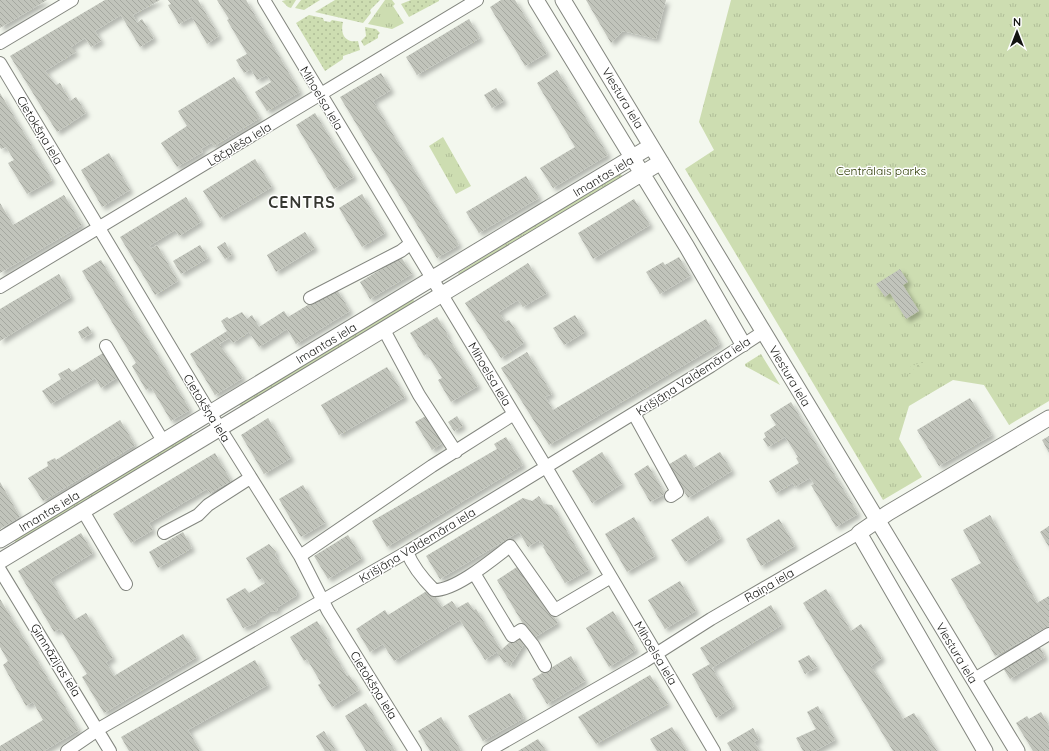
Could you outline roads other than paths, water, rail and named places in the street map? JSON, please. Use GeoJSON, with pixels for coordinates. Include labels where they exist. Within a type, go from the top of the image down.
{"type":"FeatureCollection","features":[{"type":"Feature","properties":{"kind":"street"},"geometry":{"type":"LineString","coordinates":[[0,43],[72,0]]}},
{"type":"Feature","properties":{"kind":"street","name":"Mihoelsa iela"},"geometry":{"type":"LineString","coordinates":[[264,0],[546,467],[714,751]]}},
{"type":"Feature","properties":{"kind":"street","name":"Lāčplēša iela"},"geometry":{"type":"LineString","coordinates":[[0,287],[478,0]]}},
{"type":"Feature","properties":{"kind":"street","name":"Viestura iela"},"geometry":{"type":"LineString","coordinates":[[536,0],[743,344]]}},
{"type":"Feature","properties":{"kind":"street","name":"Viestura iela"},"geometry":{"type":"LineString","coordinates":[[563,0],[1017,751]]}},
{"type":"Feature","properties":{"kind":"street","name":"Cietokšņa iela"},"geometry":{"type":"LineString","coordinates":[[0,63],[210,413],[300,556],[322,600],[416,751]]}},
{"type":"Feature","properties":{"kind":"street","name":"Imantas iela"},"geometry":{"type":"LineString","coordinates":[[0,540],[651,146]]}},
{"type":"Feature","properties":{"kind":"street","name":"Imantas iela"},"geometry":{"type":"LineString","coordinates":[[0,561],[661,162]]}},
{"type":"Feature","properties":{"kind":"street"},"geometry":{"type":"LineString","coordinates":[[310,298],[401,251],[410,244]]}},
{"type":"Feature","properties":{"kind":"street"},"geometry":{"type":"LineString","coordinates":[[384,330],[419,395],[456,452]]}},
{"type":"Feature","properties":{"kind":"street","name":"Krišjāņa Valdemāra iela"},"geometry":{"type":"LineString","coordinates":[[67,751],[98,730],[407,552],[634,414],[763,332]]}},
{"type":"Feature","properties":{"kind":"street"},"geometry":{"type":"LineString","coordinates":[[106,346],[163,441]]}},
{"type":"Feature","properties":{"kind":"street"},"geometry":{"type":"LineString","coordinates":[[300,556],[432,466],[514,414]]}},
{"type":"Feature","properties":{"kind":"street"},"geometry":{"type":"LineString","coordinates":[[634,414],[677,492],[671,496]]}},
{"type":"Feature","properties":{"kind":"street","name":"Raiņa iela"},"geometry":{"type":"LineString","coordinates":[[488,751],[656,654],[718,615],[859,533],[877,520],[1049,418]]}},
{"type":"Feature","properties":{"kind":"street"},"geometry":{"type":"LineString","coordinates":[[164,533],[198,515],[208,505],[250,478]]}},
{"type":"Feature","properties":{"kind":"street","name":"Imantas iela"},"geometry":{"type":"LineString","coordinates":[[83,511],[126,584]]}},
{"type":"Feature","properties":{"kind":"street","name":"Viestura iela"},"geometry":{"type":"LineString","coordinates":[[859,533],[986,751]]}},
{"type":"Feature","properties":{"kind":"street"},"geometry":{"type":"LineString","coordinates":[[407,552],[411,562],[434,590],[442,591],[474,574],[510,546],[556,610],[611,577]]}},
{"type":"Feature","properties":{"kind":"street","name":"Ģimnāzijas iela"},"geometry":{"type":"LineString","coordinates":[[0,570],[110,751]]}},
{"type":"Feature","properties":{"kind":"street"},"geometry":{"type":"LineString","coordinates":[[474,574],[512,636],[521,630],[533,645],[545,666]]}},
{"type":"Feature","properties":{"kind":"street"},"geometry":{"type":"LineString","coordinates":[[973,680],[1049,634]]}},
{"type":"Feature","properties":{"kind":"district","name":"CENTRS"},"geometry":{"type":"Point","coordinates":[302,202]}},
{"type":"Feature","properties":{"kind":"park label","name":"Centrālais parks"},"geometry":{"type":"Point","coordinates":[881,170]}}]}
